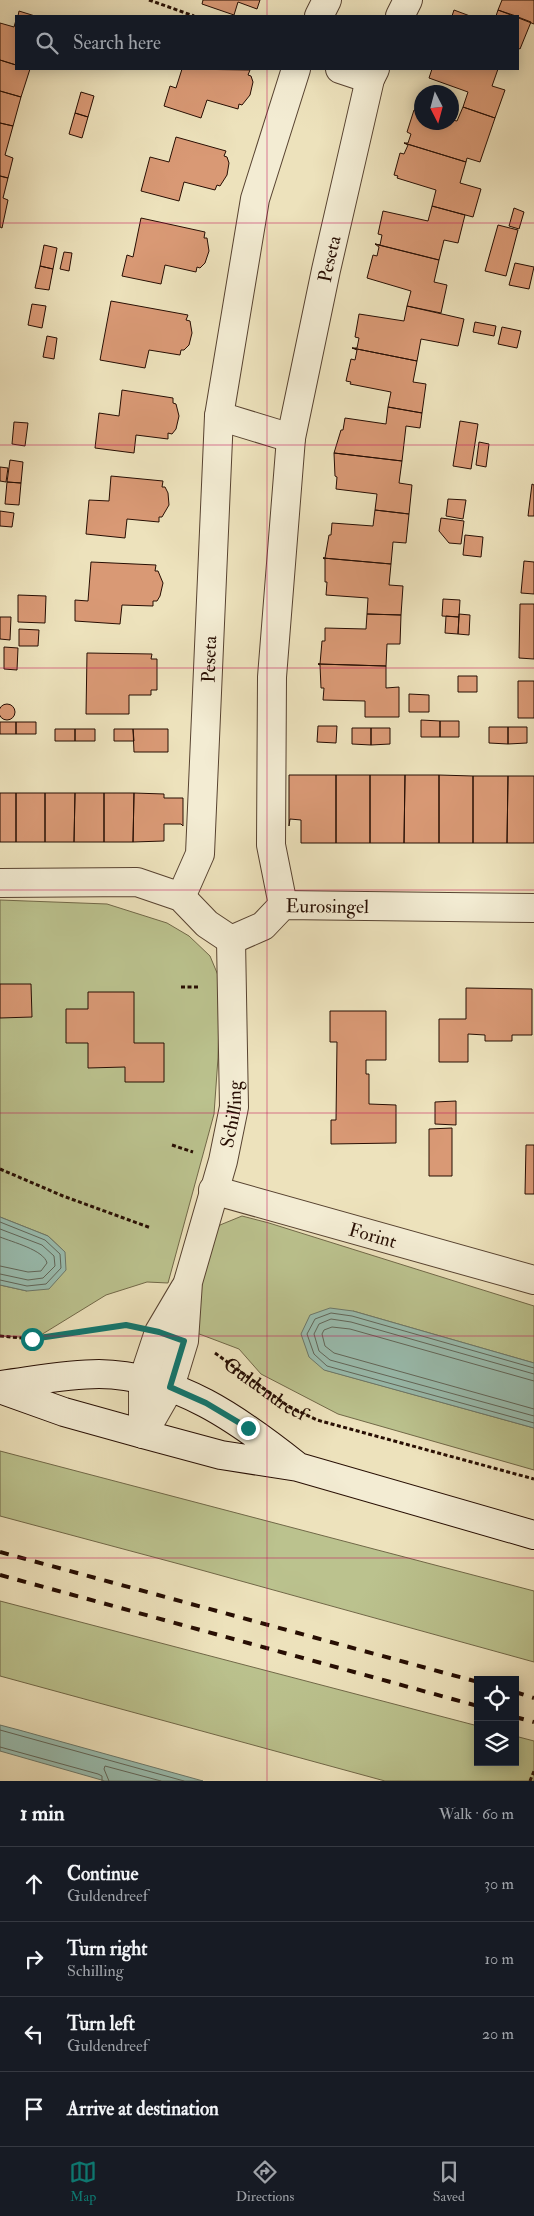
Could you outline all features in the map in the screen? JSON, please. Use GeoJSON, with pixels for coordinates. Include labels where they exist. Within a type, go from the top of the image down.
{"type":"FeatureCollection","features":[{"type":"Feature","properties":{"kind":"street"},"geometry":{"type":"LineString","coordinates":[[320,15],[327,0]]}},
{"type":"Feature","properties":{"kind":"street"},"geometry":{"type":"LineString","coordinates":[[400,15],[408,0]]}},
{"type":"Feature","properties":{"kind":"street","name":"Peseta"},"geometry":{"type":"LineString","coordinates":[[181,897],[200,854],[218,416],[255,199],[296,70]]}},
{"type":"Feature","properties":{"kind":"street","name":"Peseta"},"geometry":{"type":"LineString","coordinates":[[283,905],[271,845],[272,677],[292,438],[326,270],[373,74],[347,70]]}},
{"type":"Feature","properties":{"kind":"street"},"geometry":{"type":"LineString","coordinates":[[218,416],[292,438]]}},
{"type":"Feature","properties":{"kind":"street"},"geometry":{"type":"LineString","coordinates":[[0,883],[137,882],[181,897],[207,924],[231,940]]}},
{"type":"Feature","properties":{"kind":"street","name":"Eurosingel"},"geometry":{"type":"LineString","coordinates":[[231,940],[262,926],[283,905],[534,908]]}},
{"type":"Feature","properties":{"kind":"street","name":"Schilling"},"geometry":{"type":"LineString","coordinates":[[143,1434],[170,1387],[172,1336],[223,1161],[234,1107],[231,940]]}},
{"type":"Feature","properties":{"kind":"street","name":"Forint"},"geometry":{"type":"LineString","coordinates":[[213,1190],[534,1280]]}},
{"type":"Feature","properties":{"kind":"street","name":"Schilling"},"geometry":{"type":"LineString","coordinates":[[143,1434],[143,1380],[172,1336]]}},
{"type":"Feature","properties":{"kind":"street"},"geometry":{"type":"LineString","coordinates":[[0,1385],[99,1374],[143,1380],[170,1387],[206,1403],[248,1428],[298,1467]]}},
{"type":"Feature","properties":{"kind":"street"},"geometry":{"type":"LineString","coordinates":[[0,1389],[64,1412],[143,1434],[221,1455],[298,1467],[534,1535]]}},
{"type":"Feature","properties":{"kind":"path"},"geometry":{"type":"LineString","coordinates":[[149,0],[191,15]]}},
{"type":"Feature","properties":{"kind":"path"},"geometry":{"type":"LineString","coordinates":[[0,1169],[63,1196],[151,1228]]}},
{"type":"Feature","properties":{"kind":"path","name":"Guldendreef"},"geometry":{"type":"LineString","coordinates":[[0,1336],[32,1339],[126,1325],[172,1336],[218,1354],[288,1406],[317,1420],[534,1479]]}},
{"type":"Feature","properties":{"kind":"path"},"geometry":{"type":"LineString","coordinates":[[530,1781],[534,1771]]}},
{"type":"Feature","properties":{"kind":"green space"},"geometry":{"type":"Polygon","coordinates":[[[0,900],[107,904],[167,923],[189,936],[210,956],[220,980],[214,1114],[168,1283],[147,1282],[106,1295],[36,1338],[0,1336],[0,1285],[27,1291],[65,1252],[48,1236],[0,1217],[0,900]]]}},
{"type":"Feature","properties":{"kind":"green space"},"geometry":{"type":"Polygon","coordinates":[[[242,1216],[534,1306],[534,1363],[353,1311],[325,1370],[534,1428],[534,1470],[338,1414],[261,1374],[239,1349],[194,1332],[209,1241],[220,1225],[242,1216]]]}},
{"type":"Feature","properties":{"kind":"green space"},"geometry":{"type":"Polygon","coordinates":[[[0,1451],[534,1591],[534,1662],[0,1516],[0,1451]]]}},
{"type":"Feature","properties":{"kind":"green space"},"geometry":{"type":"Polygon","coordinates":[[[0,1601],[474,1725],[474,1766],[519,1766],[519,1737],[534,1741],[534,1781],[385,1781],[0,1676],[0,1601]]]}},
{"type":"Feature","properties":{"kind":"water"},"geometry":{"type":"Polygon","coordinates":[[[0,1217],[48,1236],[65,1252],[66,1270],[49,1289],[27,1291],[0,1285],[0,1217]]]}},
{"type":"Feature","properties":{"kind":"water"},"geometry":{"type":"Polygon","coordinates":[[[330,1308],[353,1311],[534,1363],[534,1428],[324,1370],[309,1357],[301,1334],[310,1315],[330,1308]]]}},
{"type":"Feature","properties":{"kind":"water"},"geometry":{"type":"Polygon","coordinates":[[[0,1725],[203,1781],[105,1781],[0,1751],[0,1725]]]}},
{"type":"Feature","properties":{"kind":"building"},"geometry":{"type":"Polygon","coordinates":[[[203,0],[260,0],[257,9],[238,2],[234,15],[202,4],[203,0]]]}},
{"type":"Feature","properties":{"kind":"building"},"geometry":{"type":"Polygon","coordinates":[[[502,0],[534,0],[534,24],[519,18],[519,15],[511,15],[498,10],[502,0]]]}},
{"type":"Feature","properties":{"kind":"building"},"geometry":{"type":"Polygon","coordinates":[[[454,10],[467,15],[452,15],[454,10]]]}},
{"type":"Feature","properties":{"kind":"building"},"geometry":{"type":"Polygon","coordinates":[[[498,10],[513,15],[496,15],[498,10]]]}},
{"type":"Feature","properties":{"kind":"building"},"geometry":{"type":"Polygon","coordinates":[[[19,11],[32,15],[18,15],[19,11]]]}},
{"type":"Feature","properties":{"kind":"building"},"geometry":{"type":"Polygon","coordinates":[[[519,17],[531,22],[519,48],[519,17]]]}},
{"type":"Feature","properties":{"kind":"building"},"geometry":{"type":"Polygon","coordinates":[[[0,23],[14,27],[15,24],[15,65],[0,60],[0,23]]]}},
{"type":"Feature","properties":{"kind":"building"},"geometry":{"type":"Polygon","coordinates":[[[0,60],[15,65],[15,70],[30,70],[21,97],[0,91],[0,60]]]}},
{"type":"Feature","properties":{"kind":"building"},"geometry":{"type":"Polygon","coordinates":[[[182,70],[250,70],[248,75],[251,76],[253,82],[250,95],[242,105],[239,104],[238,109],[207,100],[201,118],[164,106],[170,86],[176,88],[182,70]]]}},
{"type":"Feature","properties":{"kind":"building"},"geometry":{"type":"Polygon","coordinates":[[[432,70],[498,70],[492,86],[505,90],[495,118],[463,107],[468,92],[459,89],[459,85],[448,85],[429,78],[432,70]]]}},
{"type":"Feature","properties":{"kind":"building"},"geometry":{"type":"Polygon","coordinates":[[[0,91],[21,97],[13,126],[0,123],[0,91]]]}},
{"type":"Feature","properties":{"kind":"building"},"geometry":{"type":"Polygon","coordinates":[[[81,92],[94,96],[88,117],[75,113],[81,92]]]}},
{"type":"Feature","properties":{"kind":"building"},"geometry":{"type":"Polygon","coordinates":[[[463,107],[495,118],[480,162],[467,158],[466,162],[404,143],[408,143],[411,134],[407,132],[414,110],[414,130],[459,130],[459,116],[463,107]]]}},
{"type":"Feature","properties":{"kind":"building"},"geometry":{"type":"Polygon","coordinates":[[[75,113],[88,117],[82,138],[69,134],[75,113]]]}},
{"type":"Feature","properties":{"kind":"building"},"geometry":{"type":"Polygon","coordinates":[[[0,123],[13,126],[5,155],[13,158],[8,178],[0,176],[0,123]]]}},
{"type":"Feature","properties":{"kind":"building"},"geometry":{"type":"Polygon","coordinates":[[[176,137],[226,151],[224,156],[227,157],[229,163],[227,175],[220,186],[217,185],[215,190],[184,182],[179,201],[141,191],[150,157],[169,162],[176,137]]]}},
{"type":"Feature","properties":{"kind":"building"},"geometry":{"type":"Polygon","coordinates":[[[404,143],[466,162],[460,183],[481,189],[473,217],[432,206],[436,190],[397,178],[398,176],[394,175],[400,153],[404,154],[408,145],[404,143]]]}},
{"type":"Feature","properties":{"kind":"building"},"geometry":{"type":"Polygon","coordinates":[[[0,176],[8,178],[3,198],[8,200],[2,228],[0,227],[0,176]]]}},
{"type":"Feature","properties":{"kind":"building"},"geometry":{"type":"Polygon","coordinates":[[[432,206],[465,215],[458,243],[444,240],[439,260],[375,244],[380,245],[382,235],[378,234],[383,211],[428,221],[432,206]]]}},
{"type":"Feature","properties":{"kind":"building"},"geometry":{"type":"Polygon","coordinates":[[[514,208],[524,212],[519,229],[509,226],[514,208]]]}},
{"type":"Feature","properties":{"kind":"building"},"geometry":{"type":"Polygon","coordinates":[[[141,218],[205,232],[204,238],[207,238],[209,251],[205,263],[200,268],[197,267],[196,272],[165,265],[161,284],[122,276],[127,255],[133,257],[141,218]]]}},
{"type":"Feature","properties":{"kind":"building"},"geometry":{"type":"Polygon","coordinates":[[[498,225],[518,230],[506,276],[485,271],[498,225]]]}},
{"type":"Feature","properties":{"kind":"building"},"geometry":{"type":"Polygon","coordinates":[[[375,244],[439,260],[434,282],[447,285],[441,313],[407,306],[411,291],[367,278],[373,255],[377,256],[379,247],[375,244]]]}},
{"type":"Feature","properties":{"kind":"building"},"geometry":{"type":"Polygon","coordinates":[[[44,245],[57,248],[53,269],[40,266],[44,245]]]}},
{"type":"Feature","properties":{"kind":"building"},"geometry":{"type":"Polygon","coordinates":[[[64,252],[72,253],[69,271],[60,269],[64,252]]]}},
{"type":"Feature","properties":{"kind":"building"},"geometry":{"type":"Polygon","coordinates":[[[515,263],[534,267],[529,289],[509,285],[515,263]]]}},
{"type":"Feature","properties":{"kind":"building"},"geometry":{"type":"Polygon","coordinates":[[[40,266],[53,269],[49,290],[35,288],[40,266]]]}},
{"type":"Feature","properties":{"kind":"building"},"geometry":{"type":"Polygon","coordinates":[[[111,301],[188,315],[186,320],[190,321],[192,333],[189,345],[184,350],[181,350],[180,355],[149,350],[145,368],[100,360],[111,301]]]}},
{"type":"Feature","properties":{"kind":"building"},"geometry":{"type":"Polygon","coordinates":[[[32,304],[46,306],[42,328],[28,325],[32,304]]]}},
{"type":"Feature","properties":{"kind":"building"},"geometry":{"type":"Polygon","coordinates":[[[407,306],[464,319],[458,346],[421,339],[417,361],[352,348],[357,348],[359,338],[355,337],[359,314],[404,321],[407,306]]]}},
{"type":"Feature","properties":{"kind":"building"},"geometry":{"type":"Polygon","coordinates":[[[475,322],[496,326],[494,336],[473,332],[475,322]]]}},
{"type":"Feature","properties":{"kind":"building"},"geometry":{"type":"Polygon","coordinates":[[[502,327],[521,331],[517,348],[498,344],[502,327]]]}},
{"type":"Feature","properties":{"kind":"building"},"geometry":{"type":"Polygon","coordinates":[[[47,336],[57,338],[54,359],[43,357],[47,336]]]}},
{"type":"Feature","properties":{"kind":"building"},"geometry":{"type":"Polygon","coordinates":[[[352,348],[417,361],[413,382],[426,384],[422,413],[388,407],[391,392],[350,384],[351,382],[346,381],[351,359],[355,360],[357,350],[352,348]]]}},
{"type":"Feature","properties":{"kind":"building"},"geometry":{"type":"Polygon","coordinates":[[[122,390],[173,398],[173,403],[176,404],[179,416],[176,429],[172,434],[168,433],[168,439],[136,435],[134,453],[95,448],[99,413],[119,416],[122,390]]]}},
{"type":"Feature","properties":{"kind":"building"},"geometry":{"type":"Polygon","coordinates":[[[388,407],[422,413],[420,428],[406,426],[402,461],[334,453],[341,430],[343,430],[345,418],[386,424],[388,407]]]}},
{"type":"Feature","properties":{"kind":"building"},"geometry":{"type":"Polygon","coordinates":[[[460,421],[478,424],[471,469],[453,466],[460,421]]]}},
{"type":"Feature","properties":{"kind":"building"},"geometry":{"type":"Polygon","coordinates":[[[14,422],[28,423],[25,446],[12,444],[14,422]]]}},
{"type":"Feature","properties":{"kind":"building"},"geometry":{"type":"Polygon","coordinates":[[[479,442],[489,444],[486,467],[476,465],[479,442]]]}},
{"type":"Feature","properties":{"kind":"building"},"geometry":{"type":"Polygon","coordinates":[[[334,453],[402,461],[399,483],[412,485],[409,514],[375,510],[377,494],[336,489],[337,477],[335,476],[334,453]]]}},
{"type":"Feature","properties":{"kind":"building"},"geometry":{"type":"Polygon","coordinates":[[[10,460],[23,462],[21,483],[7,482],[10,460]]]}},
{"type":"Feature","properties":{"kind":"building"},"geometry":{"type":"Polygon","coordinates":[[[0,467],[8,468],[6,482],[0,481],[0,467]]]}},
{"type":"Feature","properties":{"kind":"building"},"geometry":{"type":"Polygon","coordinates":[[[111,476],[163,481],[162,487],[165,487],[168,493],[169,505],[162,517],[159,517],[159,522],[127,519],[125,538],[86,534],[89,500],[109,501],[111,476]]]}},
{"type":"Feature","properties":{"kind":"building"},"geometry":{"type":"Polygon","coordinates":[[[7,482],[21,483],[19,505],[5,504],[7,482]]]}},
{"type":"Feature","properties":{"kind":"building"},"geometry":{"type":"Polygon","coordinates":[[[532,484],[534,485],[534,516],[528,516],[532,484]]]}},
{"type":"Feature","properties":{"kind":"building"},"geometry":{"type":"Polygon","coordinates":[[[448,499],[466,500],[463,519],[446,516],[448,499]]]}},
{"type":"Feature","properties":{"kind":"building"},"geometry":{"type":"Polygon","coordinates":[[[375,510],[409,514],[406,543],[393,542],[391,564],[323,558],[325,558],[329,535],[331,535],[332,523],[373,526],[375,510]]]}},
{"type":"Feature","properties":{"kind":"building"},"geometry":{"type":"Polygon","coordinates":[[[0,511],[14,513],[12,527],[0,526],[0,511]]]}},
{"type":"Feature","properties":{"kind":"building"},"geometry":{"type":"Polygon","coordinates":[[[441,518],[464,521],[461,544],[449,543],[439,531],[441,518]]]}},
{"type":"Feature","properties":{"kind":"building"},"geometry":{"type":"Polygon","coordinates":[[[465,535],[483,537],[481,557],[463,555],[465,535]]]}},
{"type":"Feature","properties":{"kind":"building"},"geometry":{"type":"Polygon","coordinates":[[[323,558],[391,564],[389,585],[403,586],[401,615],[367,614],[368,598],[326,595],[327,582],[325,582],[325,559],[323,558]]]}},
{"type":"Feature","properties":{"kind":"building"},"geometry":{"type":"Polygon","coordinates":[[[524,561],[534,562],[534,594],[521,593],[524,561]]]}},
{"type":"Feature","properties":{"kind":"building"},"geometry":{"type":"Polygon","coordinates":[[[91,562],[156,565],[155,571],[158,571],[163,583],[160,596],[157,601],[153,601],[153,606],[122,605],[120,624],[75,621],[75,600],[88,601],[91,562]]]}},
{"type":"Feature","properties":{"kind":"building"},"geometry":{"type":"Polygon","coordinates":[[[18,595],[46,596],[45,623],[18,622],[18,595]]]}},
{"type":"Feature","properties":{"kind":"building"},"geometry":{"type":"Polygon","coordinates":[[[443,599],[460,600],[459,617],[442,616],[443,599]]]}},
{"type":"Feature","properties":{"kind":"building"},"geometry":{"type":"Polygon","coordinates":[[[520,604],[534,604],[534,659],[519,658],[520,604]]]}},
{"type":"Feature","properties":{"kind":"building"},"geometry":{"type":"Polygon","coordinates":[[[367,614],[401,615],[400,644],[387,644],[386,666],[318,664],[320,664],[322,641],[325,641],[325,628],[366,629],[367,614]]]}},
{"type":"Feature","properties":{"kind":"building"},"geometry":{"type":"Polygon","coordinates":[[[459,614],[470,615],[469,635],[458,634],[459,614]]]}},
{"type":"Feature","properties":{"kind":"building"},"geometry":{"type":"Polygon","coordinates":[[[446,616],[459,617],[458,634],[445,633],[446,616]]]}},
{"type":"Feature","properties":{"kind":"building"},"geometry":{"type":"Polygon","coordinates":[[[0,617],[11,617],[10,640],[0,639],[0,617]]]}},
{"type":"Feature","properties":{"kind":"building"},"geometry":{"type":"Polygon","coordinates":[[[19,629],[39,630],[38,646],[19,646],[19,629]]]}},
{"type":"Feature","properties":{"kind":"building"},"geometry":{"type":"Polygon","coordinates":[[[4,647],[18,648],[17,670],[4,669],[4,647]]]}},
{"type":"Feature","properties":{"kind":"building"},"geometry":{"type":"Polygon","coordinates":[[[87,653],[152,654],[151,659],[157,659],[157,690],[151,690],[151,695],[129,695],[129,714],[86,714],[87,653]]]}},
{"type":"Feature","properties":{"kind":"building"},"geometry":{"type":"Polygon","coordinates":[[[318,664],[386,666],[386,688],[399,687],[399,717],[365,717],[365,701],[323,700],[324,688],[321,688],[320,665],[318,664]]]}},
{"type":"Feature","properties":{"kind":"building"},"geometry":{"type":"Polygon","coordinates":[[[458,676],[477,676],[477,692],[458,692],[458,676]]]}},
{"type":"Feature","properties":{"kind":"building"},"geometry":{"type":"Polygon","coordinates":[[[518,681],[534,681],[534,718],[518,718],[518,681]]]}},
{"type":"Feature","properties":{"kind":"building"},"geometry":{"type":"Polygon","coordinates":[[[409,694],[429,695],[429,712],[409,712],[409,694]]]}},
{"type":"Feature","properties":{"kind":"building"},"geometry":{"type":"Polygon","coordinates":[[[7,704],[15,712],[7,720],[-1,712],[7,704]]]}},
{"type":"Feature","properties":{"kind":"building"},"geometry":{"type":"Polygon","coordinates":[[[421,720],[440,721],[440,737],[421,737],[421,720]]]}},
{"type":"Feature","properties":{"kind":"building"},"geometry":{"type":"Polygon","coordinates":[[[440,721],[459,721],[459,737],[440,737],[440,721]]]}},
{"type":"Feature","properties":{"kind":"building"},"geometry":{"type":"Polygon","coordinates":[[[0,722],[16,722],[16,734],[0,734],[0,722]]]}},
{"type":"Feature","properties":{"kind":"building"},"geometry":{"type":"Polygon","coordinates":[[[16,722],[36,722],[36,734],[16,734],[16,722]]]}},
{"type":"Feature","properties":{"kind":"building"},"geometry":{"type":"Polygon","coordinates":[[[318,726],[337,726],[336,743],[317,742],[318,726]]]}},
{"type":"Feature","properties":{"kind":"building"},"geometry":{"type":"Polygon","coordinates":[[[489,727],[508,727],[508,744],[489,743],[489,727]]]}},
{"type":"Feature","properties":{"kind":"building"},"geometry":{"type":"Polygon","coordinates":[[[508,727],[527,727],[527,743],[508,744],[508,727]]]}},
{"type":"Feature","properties":{"kind":"building"},"geometry":{"type":"Polygon","coordinates":[[[352,728],[371,728],[371,745],[352,744],[352,728]]]}},
{"type":"Feature","properties":{"kind":"building"},"geometry":{"type":"Polygon","coordinates":[[[371,728],[390,728],[390,744],[371,745],[371,728]]]}},
{"type":"Feature","properties":{"kind":"building"},"geometry":{"type":"Polygon","coordinates":[[[55,729],[75,729],[75,741],[55,741],[55,729]]]}},
{"type":"Feature","properties":{"kind":"building"},"geometry":{"type":"Polygon","coordinates":[[[75,729],[95,729],[95,741],[75,741],[75,729]]]}},
{"type":"Feature","properties":{"kind":"building"},"geometry":{"type":"Polygon","coordinates":[[[114,729],[133,729],[134,741],[114,741],[114,729]]]}},
{"type":"Feature","properties":{"kind":"building"},"geometry":{"type":"Polygon","coordinates":[[[133,729],[168,729],[168,752],[134,752],[133,729]]]}},
{"type":"Feature","properties":{"kind":"building"},"geometry":{"type":"Polygon","coordinates":[[[289,775],[336,775],[336,843],[301,843],[301,820],[290,819],[289,826],[289,775]]]}},
{"type":"Feature","properties":{"kind":"building"},"geometry":{"type":"Polygon","coordinates":[[[336,775],[370,775],[370,843],[336,843],[336,775]]]}},
{"type":"Feature","properties":{"kind":"building"},"geometry":{"type":"Polygon","coordinates":[[[370,775],[405,775],[404,843],[370,843],[370,775]]]}},
{"type":"Feature","properties":{"kind":"building"},"geometry":{"type":"Polygon","coordinates":[[[405,775],[439,775],[439,843],[404,843],[405,775]]]}},
{"type":"Feature","properties":{"kind":"building"},"geometry":{"type":"Polygon","coordinates":[[[439,775],[473,776],[473,843],[439,843],[439,775]]]}},
{"type":"Feature","properties":{"kind":"building"},"geometry":{"type":"Polygon","coordinates":[[[473,776],[508,776],[507,843],[473,843],[473,776]]]}},
{"type":"Feature","properties":{"kind":"building"},"geometry":{"type":"Polygon","coordinates":[[[508,776],[534,776],[534,843],[507,843],[508,776]]]}},
{"type":"Feature","properties":{"kind":"building"},"geometry":{"type":"Polygon","coordinates":[[[0,793],[16,793],[16,842],[0,842],[0,793]]]}},
{"type":"Feature","properties":{"kind":"building"},"geometry":{"type":"Polygon","coordinates":[[[16,793],[45,793],[45,842],[16,842],[16,793]]]}},
{"type":"Feature","properties":{"kind":"building"},"geometry":{"type":"Polygon","coordinates":[[[45,793],[75,793],[74,842],[45,842],[45,793]]]}},
{"type":"Feature","properties":{"kind":"building"},"geometry":{"type":"Polygon","coordinates":[[[75,793],[104,793],[104,842],[74,842],[75,793]]]}},
{"type":"Feature","properties":{"kind":"building"},"geometry":{"type":"Polygon","coordinates":[[[104,793],[134,793],[133,842],[104,842],[104,793]]]}},
{"type":"Feature","properties":{"kind":"building"},"geometry":{"type":"Polygon","coordinates":[[[134,793],[164,794],[164,798],[183,798],[183,826],[181,824],[164,824],[164,841],[133,842],[134,793]]]}},
{"type":"Feature","properties":{"kind":"building"},"geometry":{"type":"Polygon","coordinates":[[[0,984],[31,984],[32,1017],[0,1018],[0,984]]]}},
{"type":"Feature","properties":{"kind":"building"},"geometry":{"type":"Polygon","coordinates":[[[466,988],[532,989],[532,1035],[512,1035],[512,1041],[485,1041],[485,1035],[468,1034],[468,1062],[439,1062],[439,1019],[466,1019],[466,988]]]}},
{"type":"Feature","properties":{"kind":"building"},"geometry":{"type":"Polygon","coordinates":[[[88,992],[134,992],[134,1043],[164,1043],[164,1082],[125,1082],[125,1067],[88,1068],[88,1043],[66,1043],[66,1009],[88,1009],[88,992]]]}},
{"type":"Feature","properties":{"kind":"building"},"geometry":{"type":"Polygon","coordinates":[[[330,1011],[386,1011],[386,1060],[366,1060],[366,1074],[369,1074],[369,1104],[396,1105],[396,1143],[331,1144],[331,1120],[336,1120],[337,1042],[330,1042],[330,1011]]]}},
{"type":"Feature","properties":{"kind":"building"},"geometry":{"type":"Polygon","coordinates":[[[456,1101],[456,1125],[435,1124],[435,1102],[456,1101]]]}},
{"type":"Feature","properties":{"kind":"building"},"geometry":{"type":"Polygon","coordinates":[[[452,1128],[452,1176],[429,1176],[429,1129],[452,1128]]]}},
{"type":"Feature","properties":{"kind":"building"},"geometry":{"type":"Polygon","coordinates":[[[526,1145],[534,1145],[534,1194],[525,1194],[526,1145]]]}},
{"type":"Feature","properties":{"kind":"railway"},"geometry":{"type":"LineString","coordinates":[[0,1552],[474,1681]]}},
{"type":"Feature","properties":{"kind":"railway"},"geometry":{"type":"LineString","coordinates":[[0,1575],[474,1705]]}},
{"type":"Feature","properties":{"kind":"railway"},"geometry":{"type":"LineString","coordinates":[[519,1693],[534,1698]]}},
{"type":"Feature","properties":{"kind":"railway"},"geometry":{"type":"LineString","coordinates":[[519,1718],[534,1722]]}},
{"type":"Feature","properties":{"kind":"route"},"geometry":{"type":"LineString","coordinates":[[32,1339],[126,1325],[159,1332],[184,1341],[170,1387],[206,1403],[248,1428]]}}]}
